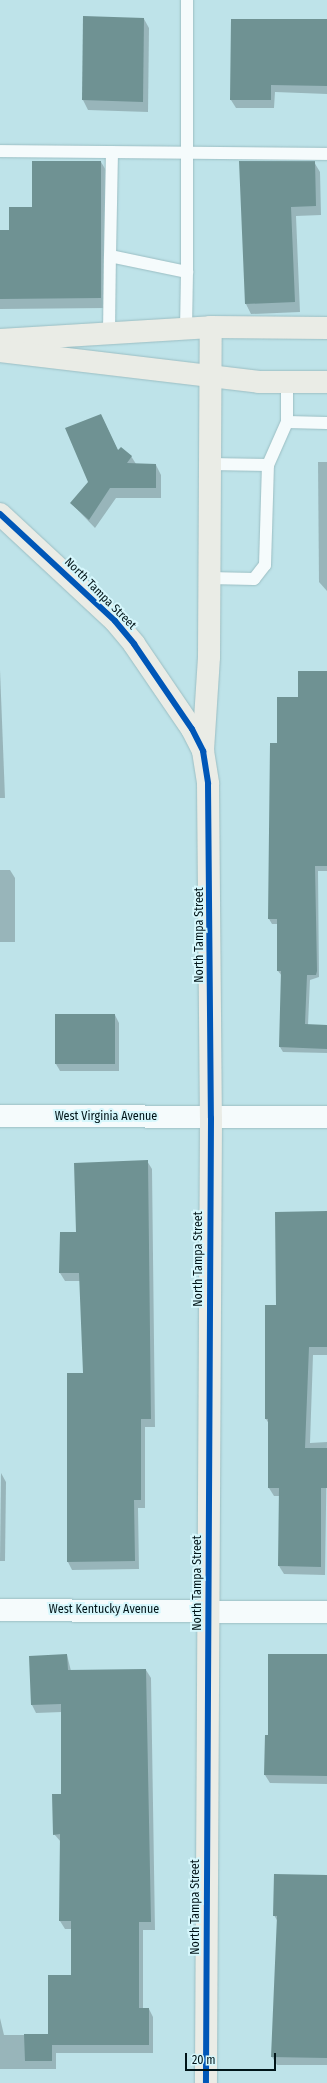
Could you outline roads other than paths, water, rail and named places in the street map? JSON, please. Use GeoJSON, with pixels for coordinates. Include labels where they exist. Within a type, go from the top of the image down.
{"type":"FeatureCollection","features":[{"type":"Feature","properties":{"kind":"main road"},"geometry":{"type":"LineString","coordinates":[[0,340],[211,327],[327,328]]}},
{"type":"Feature","properties":{"kind":"main road","name":"North Tampa Street"},"geometry":{"type":"LineString","coordinates":[[206,2083],[211,825],[203,751],[208,697],[211,327]]}},
{"type":"Feature","properties":{"kind":"main road"},"geometry":{"type":"LineString","coordinates":[[0,351],[211,376],[288,382],[327,382]]}},
{"type":"Feature","properties":{"kind":"main road","name":"North Tampa Street"},"geometry":{"type":"LineString","coordinates":[[0,514],[120,627],[175,702],[203,751]]}},
{"type":"Feature","properties":{"kind":"street","name":"West Virginia Avenue"},"geometry":{"type":"LineString","coordinates":[[0,1116],[211,1118],[327,1117]]}},
{"type":"Feature","properties":{"kind":"street","name":"West Kentucky Avenue"},"geometry":{"type":"LineString","coordinates":[[0,1610],[208,1610],[327,1612]]}},
{"type":"Feature","properties":{"kind":"lane"},"geometry":{"type":"LineString","coordinates":[[186,329],[187,0]]}},
{"type":"Feature","properties":{"kind":"lane"},"geometry":{"type":"LineString","coordinates":[[0,151],[327,154]]}},
{"type":"Feature","properties":{"kind":"lane"},"geometry":{"type":"LineString","coordinates":[[110,333],[112,152]]}},
{"type":"Feature","properties":{"kind":"lane"},"geometry":{"type":"LineString","coordinates":[[110,256],[187,272]]}},
{"type":"Feature","properties":{"kind":"lane"},"geometry":{"type":"LineString","coordinates":[[209,578],[254,579],[265,565],[268,465],[287,422],[288,382]]}},
{"type":"Feature","properties":{"kind":"lane"},"geometry":{"type":"LineString","coordinates":[[287,422],[327,423]]}},
{"type":"Feature","properties":{"kind":"lane"},"geometry":{"type":"LineString","coordinates":[[210,464],[268,465]]}}]}
